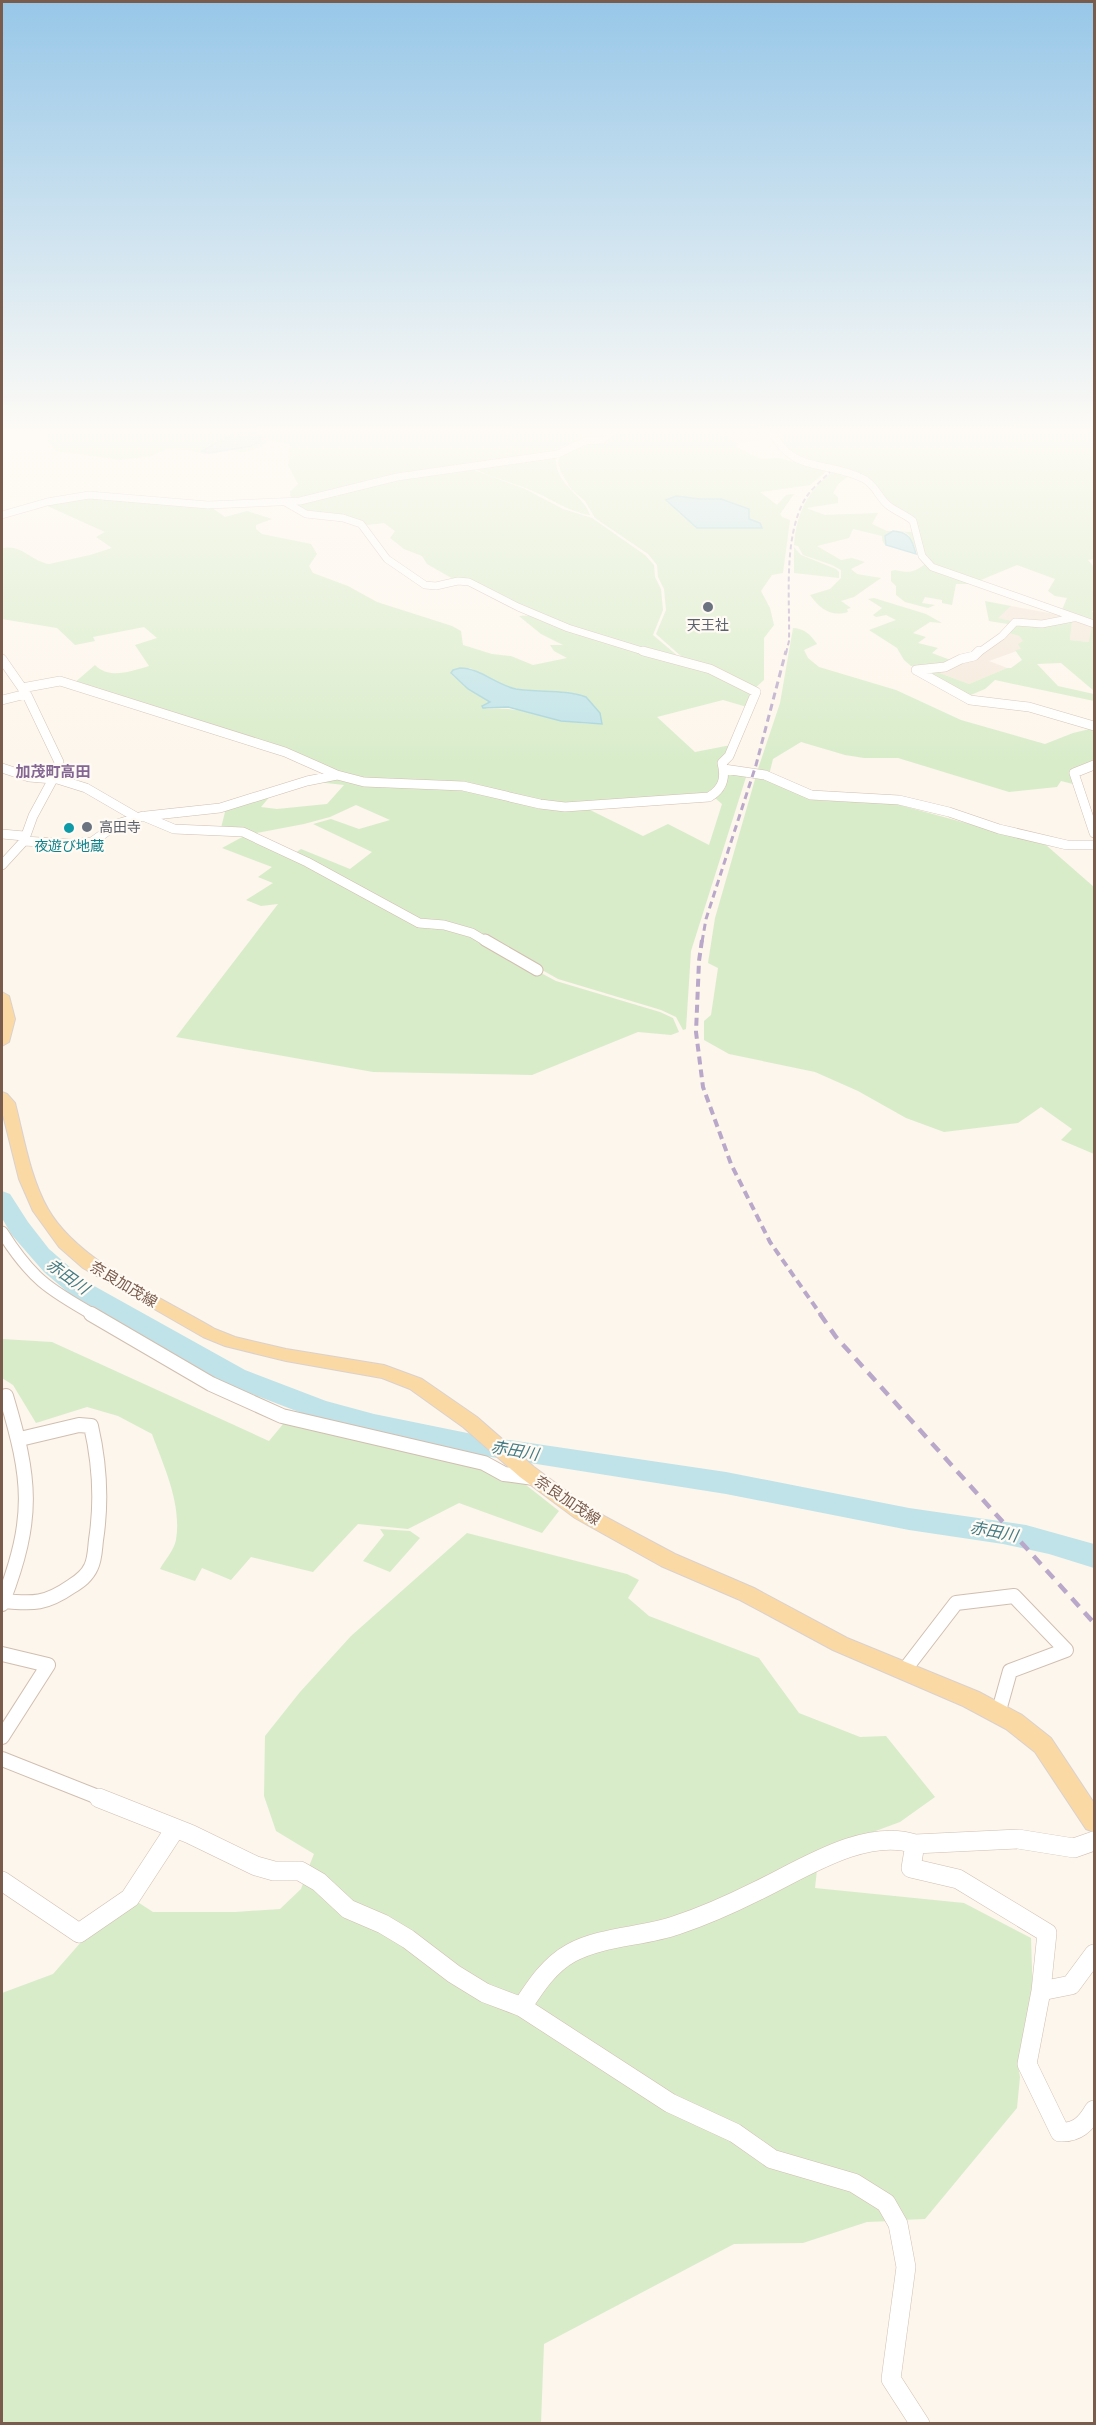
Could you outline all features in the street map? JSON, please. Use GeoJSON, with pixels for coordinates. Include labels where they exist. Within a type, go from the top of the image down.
{"type":"FeatureCollection","features":[{"type":"Feature","properties":{"kind":"main road"},"geometry":{"type":"LineString","coordinates":[[2,996],[8,1008],[10,1020],[2,1042]]}},
{"type":"Feature","properties":{"kind":"main road","name":"奈良加茂線"},"geometry":{"type":"LineString","coordinates":[[2,1097],[7,1103],[27,1179],[41,1211],[64,1243],[89,1264],[209,1333],[231,1342],[286,1355],[335,1362],[395,1375],[427,1391],[470,1422],[531,1475],[582,1513],[668,1560],[747,1594],[840,1644],[971,1700],[1014,1722],[1043,1745],[1095,1822]]}},
{"type":"Feature","properties":{"kind":"street"},"geometry":{"type":"LineString","coordinates":[[2,700],[60,681],[285,752],[337,775],[370,783],[463,786],[549,806],[582,807],[708,798],[721,788],[724,769],[722,763],[729,756],[756,692],[714,669],[628,647],[563,626],[468,582],[455,581],[438,586],[427,586],[415,580],[386,557],[374,542]]}},
{"type":"Feature","properties":{"kind":"street"},"geometry":{"type":"LineString","coordinates":[[918,542],[922,556],[932,567],[1095,624]]}},
{"type":"Feature","properties":{"kind":"street"},"geometry":{"type":"LineString","coordinates":[[1073,618],[1042,624],[1015,622],[1002,636],[974,656],[961,659],[945,667],[916,670],[964,698],[1029,707],[1095,726]]}},
{"type":"Feature","properties":{"kind":"street"},"geometry":{"type":"LineString","coordinates":[[2,659],[39,718],[47,743],[59,762],[54,778],[24,838],[2,865]]}},
{"type":"Feature","properties":{"kind":"street"},"geometry":{"type":"LineString","coordinates":[[1095,765],[1077,770],[1074,774],[1080,786],[1090,826],[1095,833]]}},
{"type":"Feature","properties":{"kind":"street"},"geometry":{"type":"LineString","coordinates":[[2,768],[29,777],[54,778],[86,788],[140,816],[174,829],[227,830],[255,836],[420,923],[453,927],[472,933],[537,970]]}},
{"type":"Feature","properties":{"kind":"street"},"geometry":{"type":"LineString","coordinates":[[724,769],[765,776],[811,795],[899,800],[950,812],[999,829],[1067,845],[1095,845]]}},
{"type":"Feature","properties":{"kind":"street"},"geometry":{"type":"LineString","coordinates":[[2,834],[70,844],[92,842],[117,824],[140,816],[219,808],[304,781],[337,775]]}},
{"type":"Feature","properties":{"kind":"street"},"geometry":{"type":"LineString","coordinates":[[2,1232],[20,1261],[47,1288],[211,1384],[282,1416],[484,1463],[504,1474],[531,1475]]}},
{"type":"Feature","properties":{"kind":"street"},"geometry":{"type":"LineString","coordinates":[[6,1396],[20,1439],[28,1478],[27,1520],[18,1562],[2,1602],[32,1604],[54,1599],[85,1577],[92,1566],[100,1516],[100,1472],[91,1426],[79,1425],[20,1439]]}},
{"type":"Feature","properties":{"kind":"street"},"geometry":{"type":"LineString","coordinates":[[903,1672],[956,1603],[1014,1596],[1066,1650],[1010,1671],[998,1714]]}},
{"type":"Feature","properties":{"kind":"street"},"geometry":{"type":"LineString","coordinates":[[2,1654],[48,1665],[2,1737]]}},
{"type":"Feature","properties":{"kind":"street"},"geometry":{"type":"LineString","coordinates":[[2,1759],[175,1829],[256,1866],[274,1871],[300,1871],[319,1882],[348,1909],[383,1924],[408,1939],[454,1974],[485,1992],[522,2007],[670,2103],[735,2133],[772,2159],[816,2170],[854,2183],[885,2203],[898,2224],[906,2267],[891,2379],[920,2424]]}},
{"type":"Feature","properties":{"kind":"street"},"geometry":{"type":"LineString","coordinates":[[2,1881],[80,1933],[130,1898],[175,1829]]}},
{"type":"Feature","properties":{"kind":"street"},"geometry":{"type":"LineString","coordinates":[[522,2007],[556,1963],[572,1952],[593,1945],[652,1933],[713,1910],[816,1861],[859,1845],[900,1839],[915,1844],[1018,1839],[1074,1848],[1095,1841]]}},
{"type":"Feature","properties":{"kind":"street"},"geometry":{"type":"LineString","coordinates":[[915,1844],[911,1868],[958,1879],[1047,1933],[1041,1991],[1027,2064],[1060,2132],[1070,2133],[1085,2125],[1095,2110]]}},
{"type":"Feature","properties":{"kind":"street"},"geometry":{"type":"LineString","coordinates":[[1041,1991],[1071,1985],[1095,1954]]}},
{"type":"Feature","properties":{"kind":"shaded area"},"geometry":{"type":"Polygon","coordinates":[[[1011,606],[1060,615],[1064,620],[1041,622],[997,618],[1011,606]]]}},
{"type":"Feature","properties":{"kind":"shaded area"},"geometry":{"type":"Polygon","coordinates":[[[1072,621],[1092,625],[1090,642],[1070,640],[1072,621]]]}},
{"type":"Feature","properties":{"kind":"shaded area"},"geometry":{"type":"Polygon","coordinates":[[[1009,633],[1019,636],[1024,641],[1022,649],[989,661],[1007,668],[969,684],[929,669],[977,657],[1009,633]]]}},
{"type":"Feature","properties":{"kind":"green space"},"geometry":{"type":"Polygon","coordinates":[[[104,542],[311,544],[317,554],[309,566],[313,573],[348,586],[377,602],[452,626],[461,631],[463,645],[492,654],[511,656],[533,665],[567,658],[554,651],[550,645],[563,645],[541,634],[519,616],[534,615],[681,660],[753,692],[747,707],[723,700],[657,717],[695,752],[731,745],[720,780],[711,793],[565,806],[463,785],[371,782],[73,684],[95,665],[101,670],[114,673],[149,666],[135,645],[157,638],[144,627],[93,637],[95,641],[75,645],[57,628],[2,619],[2,548],[15,548],[49,564],[112,548],[104,542]],[[470,668],[451,674],[468,689],[491,702],[483,706],[487,709],[500,708],[593,724],[578,694],[517,689],[502,685],[470,668]]]}},
{"type":"Feature","properties":{"kind":"green space"},"geometry":{"type":"Polygon","coordinates":[[[395,542],[627,542],[645,555],[654,565],[655,577],[661,589],[663,610],[653,635],[679,657],[629,647],[530,611],[497,594],[455,580],[427,564],[422,556],[404,549],[395,542]]]}},
{"type":"Feature","properties":{"kind":"green space"},"geometry":{"type":"Polygon","coordinates":[[[631,542],[787,542],[783,573],[772,575],[761,591],[770,608],[774,625],[764,638],[764,680],[754,689],[683,658],[656,634],[666,610],[664,589],[658,577],[657,565],[648,554],[631,542]]]}},
{"type":"Feature","properties":{"kind":"green space"},"geometry":{"type":"Polygon","coordinates":[[[794,542],[832,542],[817,546],[841,560],[852,558],[865,562],[851,569],[857,574],[881,578],[854,597],[841,601],[851,608],[847,609],[848,612],[831,613],[810,595],[830,589],[841,578],[841,570],[803,555],[798,546],[794,545],[794,542]]]}},
{"type":"Feature","properties":{"kind":"green space"},"geometry":{"type":"Polygon","coordinates":[[[922,542],[1094,542],[1094,559],[1088,560],[1094,567],[1094,609],[1092,612],[1094,623],[1061,612],[1067,598],[1055,596],[1048,591],[1055,579],[1017,565],[976,582],[935,566],[925,556],[922,542]]]}},
{"type":"Feature","properties":{"kind":"green space"},"geometry":{"type":"Polygon","coordinates":[[[794,547],[801,555],[836,569],[839,572],[839,578],[794,573],[794,547]]]}},
{"type":"Feature","properties":{"kind":"green space"},"geometry":{"type":"Polygon","coordinates":[[[925,564],[972,584],[956,584],[952,605],[942,603],[942,600],[925,597],[922,603],[935,605],[928,608],[905,602],[896,595],[896,586],[891,581],[891,571],[911,572],[925,564]]]}},
{"type":"Feature","properties":{"kind":"green space"},"geometry":{"type":"Polygon","coordinates":[[[874,598],[926,614],[942,623],[930,622],[913,633],[926,637],[918,643],[938,648],[932,653],[953,661],[945,665],[911,666],[904,660],[897,648],[869,630],[896,620],[886,615],[876,617],[873,615],[882,608],[868,599],[874,598]]]}},
{"type":"Feature","properties":{"kind":"green space"},"geometry":{"type":"Polygon","coordinates":[[[985,601],[1011,606],[998,618],[1012,621],[1008,624],[989,621],[985,601]]]}},
{"type":"Feature","properties":{"kind":"green space"},"geometry":{"type":"Polygon","coordinates":[[[1072,621],[1070,640],[1089,642],[1092,625],[1094,626],[1094,691],[1061,663],[1037,664],[1058,686],[1094,694],[1094,701],[995,680],[985,689],[966,697],[926,674],[929,669],[969,684],[1011,668],[1022,660],[1015,650],[1021,649],[1018,644],[1023,641],[1019,636],[1009,633],[1017,623],[1072,621]]]}},
{"type":"Feature","properties":{"kind":"green space"},"geometry":{"type":"Polygon","coordinates":[[[793,628],[807,633],[817,644],[804,650],[808,658],[819,667],[896,690],[961,720],[1045,744],[1094,728],[1094,762],[1069,773],[1073,784],[1061,781],[1057,787],[1009,792],[898,758],[864,758],[845,755],[801,742],[773,759],[769,775],[757,772],[780,703],[793,628]]]}},
{"type":"Feature","properties":{"kind":"green space"},"geometry":{"type":"Polygon","coordinates":[[[729,772],[747,774],[691,951],[686,1029],[683,1030],[676,1017],[661,1010],[558,979],[489,940],[423,922],[295,853],[301,849],[350,869],[372,852],[313,824],[331,819],[359,829],[390,820],[356,805],[330,817],[252,834],[221,828],[226,808],[272,794],[261,807],[277,809],[327,804],[344,785],[308,781],[335,776],[438,786],[588,809],[643,836],[668,824],[709,845],[722,804],[715,798],[725,789],[729,772]]]}},
{"type":"Feature","properties":{"kind":"green space"},"geometry":{"type":"Polygon","coordinates":[[[756,776],[814,800],[896,804],[1046,845],[1094,887],[1094,1154],[1061,1140],[1072,1129],[1041,1107],[1018,1123],[944,1132],[906,1118],[858,1091],[815,1072],[729,1054],[704,1040],[704,1021],[711,1015],[718,968],[708,963],[715,918],[756,776]]]}},
{"type":"Feature","properties":{"kind":"green space"},"geometry":{"type":"Polygon","coordinates":[[[246,835],[418,925],[462,931],[556,981],[660,1012],[673,1018],[679,1032],[671,1035],[638,1032],[532,1075],[373,1072],[176,1037],[278,904],[261,906],[246,900],[273,883],[258,877],[272,867],[222,848],[246,835]]]}},
{"type":"Feature","properties":{"kind":"green space"},"geometry":{"type":"Polygon","coordinates":[[[2,1339],[52,1342],[269,1441],[289,1417],[502,1466],[559,1511],[542,1533],[459,1503],[408,1529],[358,1524],[313,1572],[251,1557],[231,1580],[202,1568],[195,1581],[160,1569],[175,1544],[177,1526],[171,1486],[152,1434],[118,1416],[87,1407],[36,1423],[13,1385],[2,1378],[2,1339]]]}},
{"type":"Feature","properties":{"kind":"green space"},"geometry":{"type":"Polygon","coordinates":[[[380,1529],[410,1531],[420,1538],[390,1572],[363,1561],[384,1535],[380,1529]]]}},
{"type":"Feature","properties":{"kind":"green space"},"geometry":{"type":"Polygon","coordinates":[[[467,1533],[627,1574],[639,1580],[628,1598],[649,1616],[759,1658],[799,1713],[860,1737],[886,1736],[935,1797],[900,1822],[819,1852],[815,1888],[964,1903],[1031,1938],[1033,2000],[1018,2065],[1020,2077],[1017,2108],[925,2219],[901,2220],[896,2208],[774,2152],[672,2098],[486,1989],[351,1906],[308,1869],[314,1854],[276,1831],[264,1796],[265,1736],[300,1692],[351,1636],[467,1533]]]}},
{"type":"Feature","properties":{"kind":"green space"},"geometry":{"type":"Polygon","coordinates":[[[305,1878],[520,2011],[603,2066],[852,2188],[884,2208],[891,2221],[867,2222],[803,2243],[734,2244],[544,2344],[541,2423],[2,2424],[2,1993],[53,1974],[82,1941],[133,1899],[153,1912],[235,1912],[280,1909],[301,1889],[305,1878]]]}},
{"type":"Feature","properties":{"kind":"water"},"geometry":{"type":"Polygon","coordinates":[[[886,542],[912,542],[916,554],[886,545],[886,542]]]}},
{"type":"Feature","properties":{"kind":"water"},"geometry":{"type":"Polygon","coordinates":[[[460,668],[474,671],[516,689],[569,693],[586,697],[600,713],[602,724],[561,721],[508,707],[483,708],[482,706],[490,702],[468,689],[451,673],[460,668]]]}},
{"type":"Feature","properties":{"kind":"waterway","name":"赤田川"},"geometry":{"type":"LineString","coordinates":[[2,1199],[30,1242],[52,1266],[79,1288],[235,1377],[321,1410],[428,1437],[537,1456],[726,1483],[909,1519],[1026,1537],[1094,1556]]}},
{"type":"Feature","properties":{"kind":"railway"},"geometry":{"type":"LineString","coordinates":[[786,653],[789,641],[789,568],[792,542]]}},
{"type":"Feature","properties":{"kind":"railway"},"geometry":{"type":"LineString","coordinates":[[702,942],[706,919],[756,765],[786,651]]}},
{"type":"Feature","properties":{"kind":"railway"},"geometry":{"type":"LineString","coordinates":[[702,940],[696,1032],[703,1087],[731,1164],[770,1242],[821,1315]]}},
{"type":"Feature","properties":{"kind":"railway"},"geometry":{"type":"LineString","coordinates":[[820,1314],[836,1337],[1094,1623]]}},
{"type":"Feature","properties":{"kind":"place","name":"天王社"},"geometry":{"type":"Point","coordinates":[708,607]}},
{"type":"Feature","properties":{"kind":"place","name":"高田寺"},"geometry":{"type":"Point","coordinates":[87,827]}},
{"type":"Feature","properties":{"kind":"place","name":"夜遊び地蔵"},"geometry":{"type":"Point","coordinates":[69,828]}},
{"type":"Feature","properties":{"kind":"district","name":"加茂町高田"},"geometry":{"type":"Point","coordinates":[53,771]}}]}
